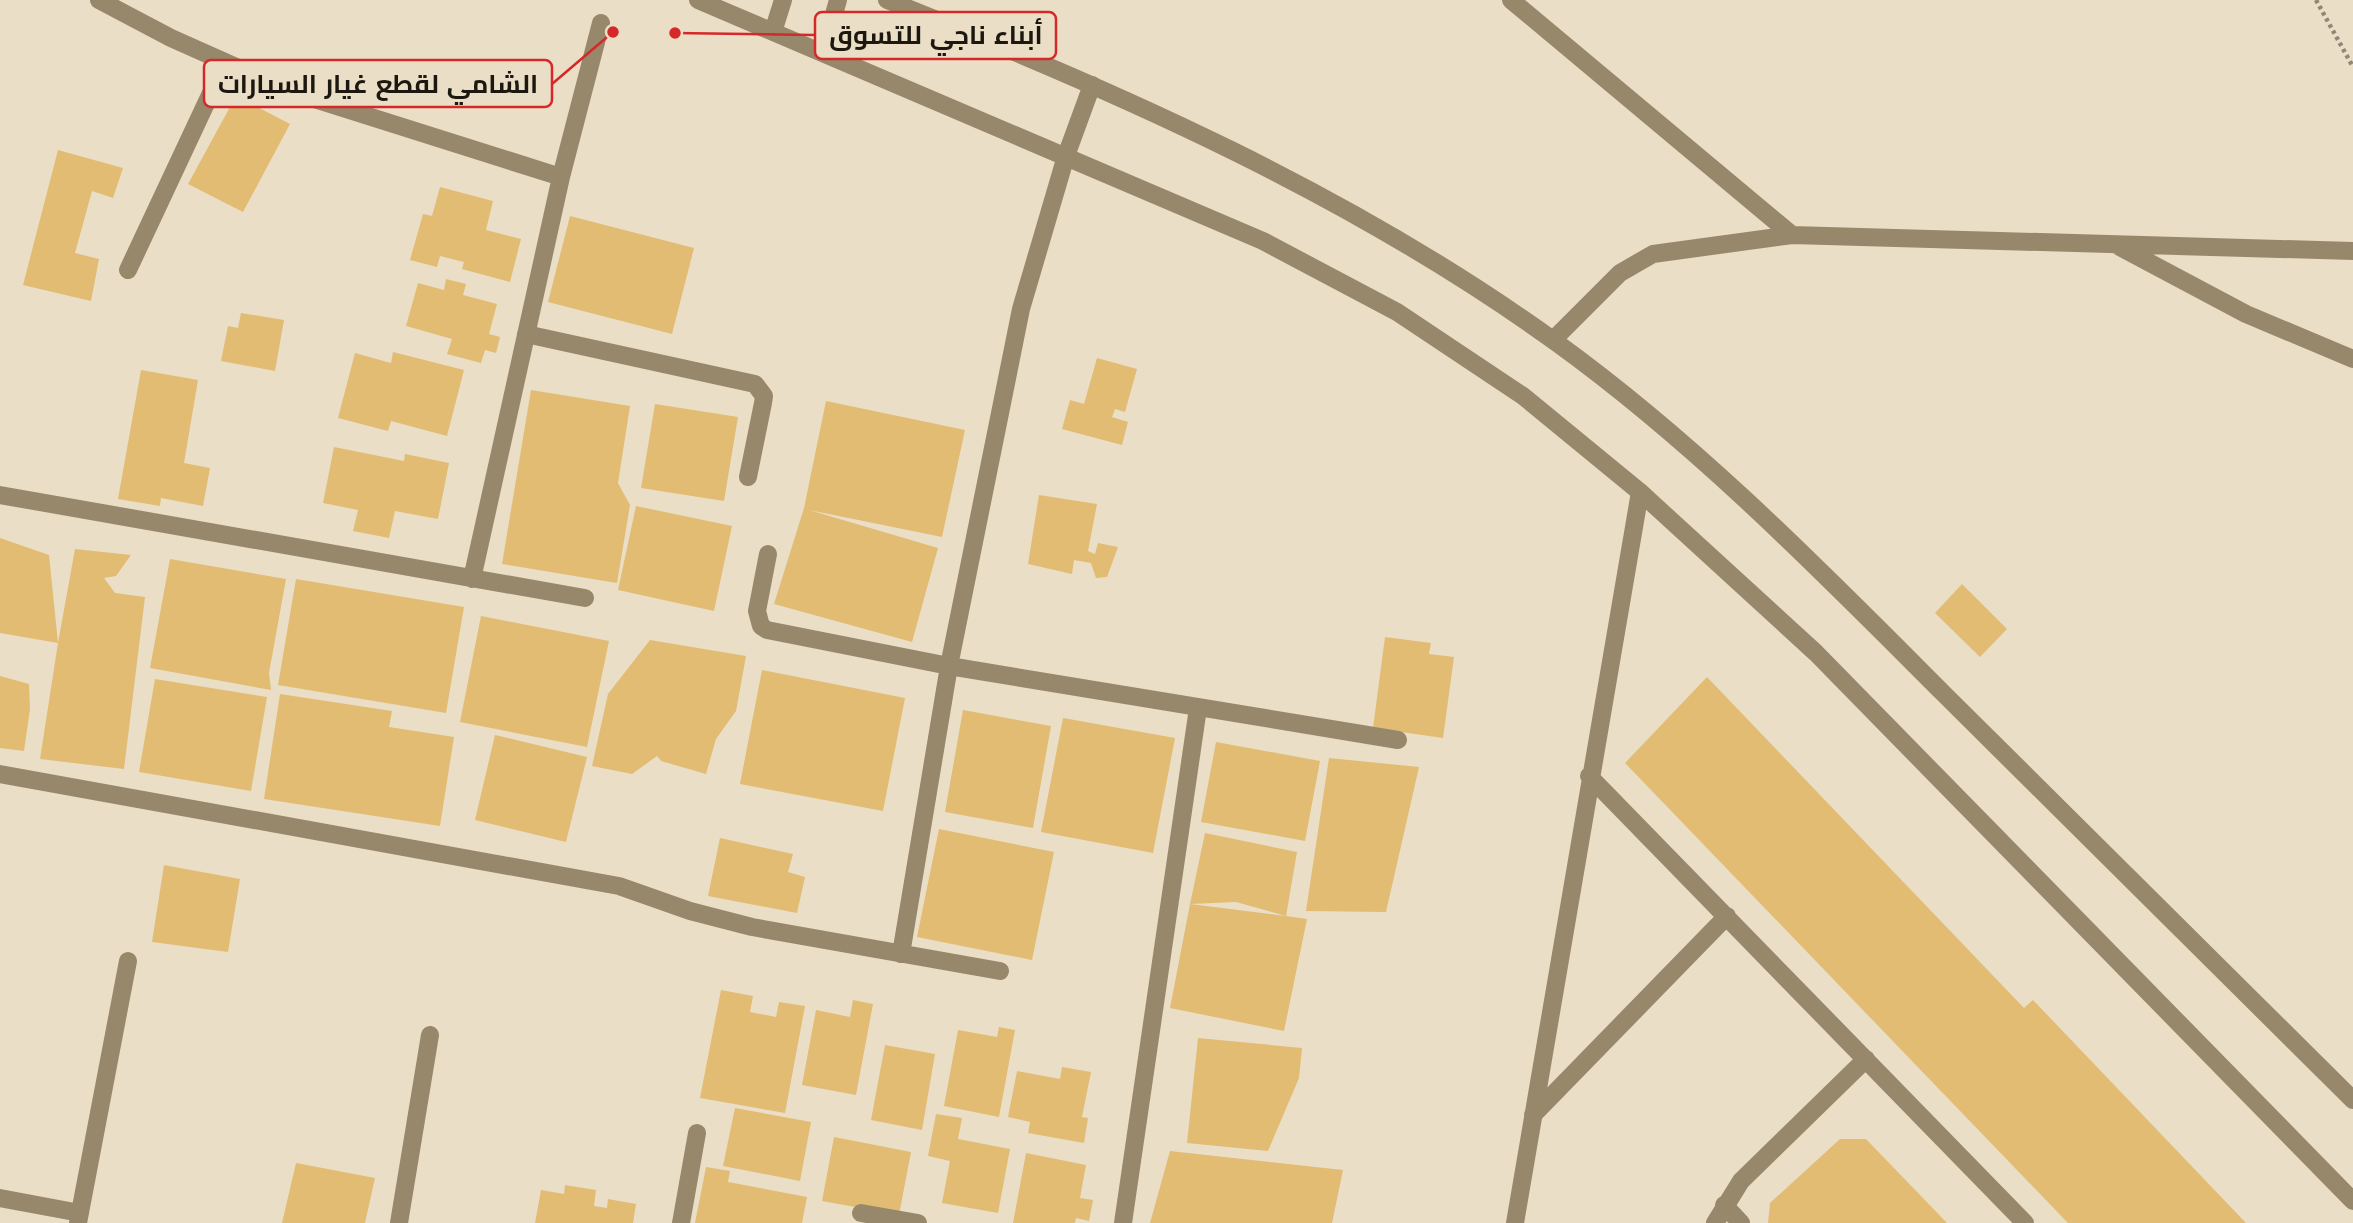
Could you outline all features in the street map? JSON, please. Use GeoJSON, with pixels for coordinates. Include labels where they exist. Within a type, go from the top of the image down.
{"type":"FeatureCollection","features":[{"type":"Feature","properties":{"kind":"street"},"geometry":{"type":"LineString","coordinates":[[99,0],[225,64],[355,114],[561,177]]}},
{"type":"Feature","properties":{"kind":"street"},"geometry":{"type":"LineString","coordinates":[[698,0],[1263,241],[1397,312],[1523,396],[1640,492],[1815,653],[2353,1201]]}},
{"type":"Feature","properties":{"kind":"street"},"geometry":{"type":"LineString","coordinates":[[773,32],[783,0]]}},
{"type":"Feature","properties":{"kind":"street"},"geometry":{"type":"LineString","coordinates":[[823,53],[838,0]]}},
{"type":"Feature","properties":{"kind":"street"},"geometry":{"type":"LineString","coordinates":[[887,0],[911,5],[1207,138],[1344,211],[1469,285],[1553,340],[1687,446],[1876,626],[2353,1100]]}},
{"type":"Feature","properties":{"kind":"street"},"geometry":{"type":"LineString","coordinates":[[1511,0],[1792,235]]}},
{"type":"Feature","properties":{"kind":"street"},"geometry":{"type":"LineString","coordinates":[[472,579],[561,177],[601,23]]}},
{"type":"Feature","properties":{"kind":"street"},"geometry":{"type":"LineString","coordinates":[[128,271],[225,64]]}},
{"type":"Feature","properties":{"kind":"street"},"geometry":{"type":"LineString","coordinates":[[901,954],[949,666],[1021,309],[1066,156],[1092,85]]}},
{"type":"Feature","properties":{"kind":"street"},"geometry":{"type":"LineString","coordinates":[[1553,340],[1620,272],[1653,254],[1792,235],[2353,251]]}},
{"type":"Feature","properties":{"kind":"street"},"geometry":{"type":"LineString","coordinates":[[2115,245],[2246,314],[2353,359]]}},
{"type":"Feature","properties":{"kind":"street"},"geometry":{"type":"LineString","coordinates":[[526,334],[755,384],[764,396],[764,403],[748,477]]}},
{"type":"Feature","properties":{"kind":"street"},"geometry":{"type":"LineString","coordinates":[[1515,1223],[1589,776],[1640,492]]}},
{"type":"Feature","properties":{"kind":"street"},"geometry":{"type":"LineString","coordinates":[[0,495],[585,598]]}},
{"type":"Feature","properties":{"kind":"street"},"geometry":{"type":"LineString","coordinates":[[768,554],[757,611],[761,626],[767,630],[949,666],[1398,740]]}},
{"type":"Feature","properties":{"kind":"street"},"geometry":{"type":"LineString","coordinates":[[1123,1223],[1198,708]]}},
{"type":"Feature","properties":{"kind":"street"},"geometry":{"type":"LineString","coordinates":[[0,775],[619,886],[721,920],[1000,971]]}},
{"type":"Feature","properties":{"kind":"street"},"geometry":{"type":"LineString","coordinates":[[1589,776],[2025,1223]]}},
{"type":"Feature","properties":{"kind":"street"},"geometry":{"type":"LineString","coordinates":[[1533,1115],[1727,916]]}},
{"type":"Feature","properties":{"kind":"street"},"geometry":{"type":"LineString","coordinates":[[0,1198],[79,1218],[128,961]]}},
{"type":"Feature","properties":{"kind":"street"},"geometry":{"type":"LineString","coordinates":[[399,1223],[430,1035]]}},
{"type":"Feature","properties":{"kind":"street"},"geometry":{"type":"LineString","coordinates":[[1715,1223],[1741,1181],[1866,1059]]}},
{"type":"Feature","properties":{"kind":"street"},"geometry":{"type":"LineString","coordinates":[[681,1223],[697,1133]]}},
{"type":"Feature","properties":{"kind":"street"},"geometry":{"type":"LineString","coordinates":[[1724,1205],[1741,1223]]}},
{"type":"Feature","properties":{"kind":"street"},"geometry":{"type":"LineString","coordinates":[[861,1213],[918,1223]]}},
{"type":"Feature","properties":{"kind":"path"},"geometry":{"type":"LineString","coordinates":[[2316,0],[2353,67]]}},
{"type":"Feature","properties":{"kind":"building"},"geometry":{"type":"Polygon","coordinates":[[[236,96],[290,124],[243,212],[188,184],[236,96]]]}},
{"type":"Feature","properties":{"kind":"building"},"geometry":{"type":"Polygon","coordinates":[[[58,150],[123,168],[113,198],[92,191],[75,253],[99,259],[91,301],[23,285],[58,150]]]}},
{"type":"Feature","properties":{"kind":"building"},"geometry":{"type":"Polygon","coordinates":[[[440,187],[493,201],[486,230],[521,239],[510,282],[462,269],[464,262],[440,256],[437,267],[410,260],[423,214],[432,216],[440,187]]]}},
{"type":"Feature","properties":{"kind":"building"},"geometry":{"type":"Polygon","coordinates":[[[570,216],[694,248],[672,334],[548,302],[570,216]]]}},
{"type":"Feature","properties":{"kind":"building"},"geometry":{"type":"Polygon","coordinates":[[[446,279],[466,284],[463,295],[497,304],[489,334],[500,337],[496,353],[485,350],[481,363],[447,354],[452,339],[406,326],[418,283],[444,290],[446,279]]]}},
{"type":"Feature","properties":{"kind":"building"},"geometry":{"type":"Polygon","coordinates":[[[241,313],[284,320],[275,371],[221,361],[228,326],[238,328],[241,313]]]}},
{"type":"Feature","properties":{"kind":"building"},"geometry":{"type":"Polygon","coordinates":[[[393,352],[464,370],[447,436],[391,421],[388,431],[338,418],[355,353],[391,363],[393,352]]]}},
{"type":"Feature","properties":{"kind":"building"},"geometry":{"type":"Polygon","coordinates":[[[1097,358],[1137,369],[1125,412],[1115,409],[1112,417],[1128,422],[1122,445],[1062,429],[1070,400],[1084,404],[1097,358]]]}},
{"type":"Feature","properties":{"kind":"building"},"geometry":{"type":"Polygon","coordinates":[[[141,370],[198,380],[184,463],[210,468],[203,506],[161,498],[160,506],[118,499],[141,370]]]}},
{"type":"Feature","properties":{"kind":"building"},"geometry":{"type":"Polygon","coordinates":[[[531,390],[630,406],[618,483],[630,505],[617,583],[502,564],[531,390]]]}},
{"type":"Feature","properties":{"kind":"building"},"geometry":{"type":"Polygon","coordinates":[[[826,401],[965,430],[942,537],[809,510],[938,548],[912,642],[774,604],[804,508],[826,401]]]}},
{"type":"Feature","properties":{"kind":"building"},"geometry":{"type":"Polygon","coordinates":[[[655,404],[738,417],[724,501],[641,488],[655,404]]]}},
{"type":"Feature","properties":{"kind":"building"},"geometry":{"type":"Polygon","coordinates":[[[334,447],[404,461],[405,454],[449,463],[438,519],[395,511],[389,538],[353,531],[358,510],[323,503],[334,447]]]}},
{"type":"Feature","properties":{"kind":"building"},"geometry":{"type":"Polygon","coordinates":[[[1039,495],[1097,504],[1088,551],[1095,554],[1098,543],[1118,547],[1107,577],[1096,578],[1091,563],[1074,560],[1072,574],[1028,564],[1039,495]]]}},
{"type":"Feature","properties":{"kind":"building"},"geometry":{"type":"Polygon","coordinates":[[[636,506],[732,526],[714,611],[618,590],[636,506]]]}},
{"type":"Feature","properties":{"kind":"building"},"geometry":{"type":"Polygon","coordinates":[[[0,538],[49,555],[58,643],[0,633],[0,538]]]}},
{"type":"Feature","properties":{"kind":"building"},"geometry":{"type":"Polygon","coordinates":[[[75,549],[131,555],[116,576],[104,578],[115,593],[145,597],[124,769],[40,759],[75,549]]]}},
{"type":"Feature","properties":{"kind":"building"},"geometry":{"type":"Polygon","coordinates":[[[170,559],[286,579],[269,673],[271,690],[150,668],[170,559]]]}},
{"type":"Feature","properties":{"kind":"building"},"geometry":{"type":"Polygon","coordinates":[[[296,579],[464,607],[446,713],[278,685],[296,579]]]}},
{"type":"Feature","properties":{"kind":"building"},"geometry":{"type":"Polygon","coordinates":[[[1962,584],[2007,629],[1980,657],[1935,613],[1962,584]]]}},
{"type":"Feature","properties":{"kind":"building"},"geometry":{"type":"Polygon","coordinates":[[[481,616],[609,641],[587,747],[460,722],[481,616]]]}},
{"type":"Feature","properties":{"kind":"building"},"geometry":{"type":"Polygon","coordinates":[[[1385,637],[1431,643],[1429,654],[1454,657],[1443,738],[1373,728],[1385,637]]]}},
{"type":"Feature","properties":{"kind":"building"},"geometry":{"type":"Polygon","coordinates":[[[650,640],[746,656],[736,711],[716,739],[706,774],[661,761],[657,756],[632,774],[592,766],[608,694],[650,640]]]}},
{"type":"Feature","properties":{"kind":"building"},"geometry":{"type":"Polygon","coordinates":[[[762,670],[905,698],[883,811],[740,784],[762,670]]]}},
{"type":"Feature","properties":{"kind":"building"},"geometry":{"type":"Polygon","coordinates":[[[0,676],[29,684],[30,709],[24,751],[0,748],[0,676]]]}},
{"type":"Feature","properties":{"kind":"building"},"geometry":{"type":"Polygon","coordinates":[[[1707,677],[2024,1008],[2033,1000],[2246,1223],[2068,1223],[1625,763],[1707,677]]]}},
{"type":"Feature","properties":{"kind":"building"},"geometry":{"type":"Polygon","coordinates":[[[155,679],[267,697],[251,791],[139,772],[155,679]]]}},
{"type":"Feature","properties":{"kind":"building"},"geometry":{"type":"Polygon","coordinates":[[[280,694],[392,711],[389,727],[454,737],[440,826],[264,799],[280,694]]]}},
{"type":"Feature","properties":{"kind":"building"},"geometry":{"type":"Polygon","coordinates":[[[963,710],[1051,726],[1033,828],[945,812],[963,710]]]}},
{"type":"Feature","properties":{"kind":"building"},"geometry":{"type":"Polygon","coordinates":[[[1063,718],[1175,738],[1153,853],[1041,832],[1063,718]]]}},
{"type":"Feature","properties":{"kind":"building"},"geometry":{"type":"Polygon","coordinates":[[[495,735],[587,757],[566,842],[475,820],[495,735]]]}},
{"type":"Feature","properties":{"kind":"building"},"geometry":{"type":"Polygon","coordinates":[[[1216,742],[1320,761],[1305,841],[1201,822],[1216,742]]]}},
{"type":"Feature","properties":{"kind":"building"},"geometry":{"type":"Polygon","coordinates":[[[1329,758],[1419,767],[1386,912],[1306,911],[1329,758]]]}},
{"type":"Feature","properties":{"kind":"building"},"geometry":{"type":"Polygon","coordinates":[[[939,829],[1054,852],[1032,960],[917,937],[939,829]]]}},
{"type":"Feature","properties":{"kind":"building"},"geometry":{"type":"Polygon","coordinates":[[[1205,833],[1297,852],[1286,916],[1236,902],[1190,904],[1205,833]]]}},
{"type":"Feature","properties":{"kind":"building"},"geometry":{"type":"Polygon","coordinates":[[[720,838],[793,854],[788,872],[805,877],[797,913],[708,896],[720,838]]]}},
{"type":"Feature","properties":{"kind":"building"},"geometry":{"type":"Polygon","coordinates":[[[164,865],[240,879],[228,952],[152,942],[164,865]]]}},
{"type":"Feature","properties":{"kind":"building"},"geometry":{"type":"Polygon","coordinates":[[[1190,904],[1307,919],[1284,1031],[1170,1008],[1190,904]]]}},
{"type":"Feature","properties":{"kind":"building"},"geometry":{"type":"Polygon","coordinates":[[[721,990],[753,996],[750,1012],[776,1017],[779,1002],[805,1006],[785,1113],[700,1098],[721,990]]]}},
{"type":"Feature","properties":{"kind":"building"},"geometry":{"type":"Polygon","coordinates":[[[853,1000],[873,1004],[856,1095],[802,1085],[816,1010],[850,1017],[853,1000]]]}},
{"type":"Feature","properties":{"kind":"building"},"geometry":{"type":"Polygon","coordinates":[[[999,1027],[1015,1030],[999,1117],[944,1106],[958,1030],[997,1037],[999,1027]]]}},
{"type":"Feature","properties":{"kind":"building"},"geometry":{"type":"Polygon","coordinates":[[[1198,1038],[1302,1048],[1299,1078],[1268,1151],[1187,1143],[1198,1038]]]}},
{"type":"Feature","properties":{"kind":"building"},"geometry":{"type":"Polygon","coordinates":[[[885,1045],[935,1054],[922,1130],[871,1120],[885,1045]]]}},
{"type":"Feature","properties":{"kind":"building"},"geometry":{"type":"Polygon","coordinates":[[[1062,1067],[1091,1072],[1082,1117],[1088,1118],[1084,1143],[1028,1133],[1030,1122],[1008,1117],[1017,1071],[1060,1079],[1062,1067]]]}},
{"type":"Feature","properties":{"kind":"building"},"geometry":{"type":"Polygon","coordinates":[[[735,1108],[811,1122],[800,1181],[723,1166],[735,1108]]]}},
{"type":"Feature","properties":{"kind":"building"},"geometry":{"type":"Polygon","coordinates":[[[936,1114],[962,1118],[958,1139],[1010,1149],[998,1213],[942,1203],[950,1161],[928,1156],[936,1114]]]}},
{"type":"Feature","properties":{"kind":"building"},"geometry":{"type":"Polygon","coordinates":[[[834,1137],[911,1152],[899,1215],[822,1201],[834,1137]]]}},
{"type":"Feature","properties":{"kind":"building"},"geometry":{"type":"Polygon","coordinates":[[[1840,1139],[1866,1139],[1947,1223],[1768,1223],[1770,1203],[1840,1139]]]}},
{"type":"Feature","properties":{"kind":"building"},"geometry":{"type":"Polygon","coordinates":[[[1170,1151],[1343,1170],[1332,1223],[1150,1223],[1170,1151]]]}},
{"type":"Feature","properties":{"kind":"building"},"geometry":{"type":"Polygon","coordinates":[[[1026,1153],[1086,1165],[1080,1198],[1093,1200],[1089,1221],[1076,1218],[1075,1223],[1013,1223],[1026,1153]]]}},
{"type":"Feature","properties":{"kind":"building"},"geometry":{"type":"Polygon","coordinates":[[[296,1163],[375,1178],[365,1223],[282,1223],[296,1163]]]}},
{"type":"Feature","properties":{"kind":"building"},"geometry":{"type":"Polygon","coordinates":[[[706,1167],[730,1171],[728,1182],[807,1197],[802,1223],[695,1223],[706,1167]]]}},
{"type":"Feature","properties":{"kind":"building"},"geometry":{"type":"Polygon","coordinates":[[[565,1185],[596,1190],[594,1206],[607,1208],[608,1199],[636,1204],[633,1223],[535,1223],[541,1190],[564,1194],[565,1185]]]}},
{"type":"Feature","properties":{"kind":"place","name":"الشامي لقطع غيار السيارات"},"geometry":{"type":"Point","coordinates":[613,32]}},
{"type":"Feature","properties":{"kind":"place","name":"أبناء ناجي للتسوق"},"geometry":{"type":"Point","coordinates":[675,33]}}]}
